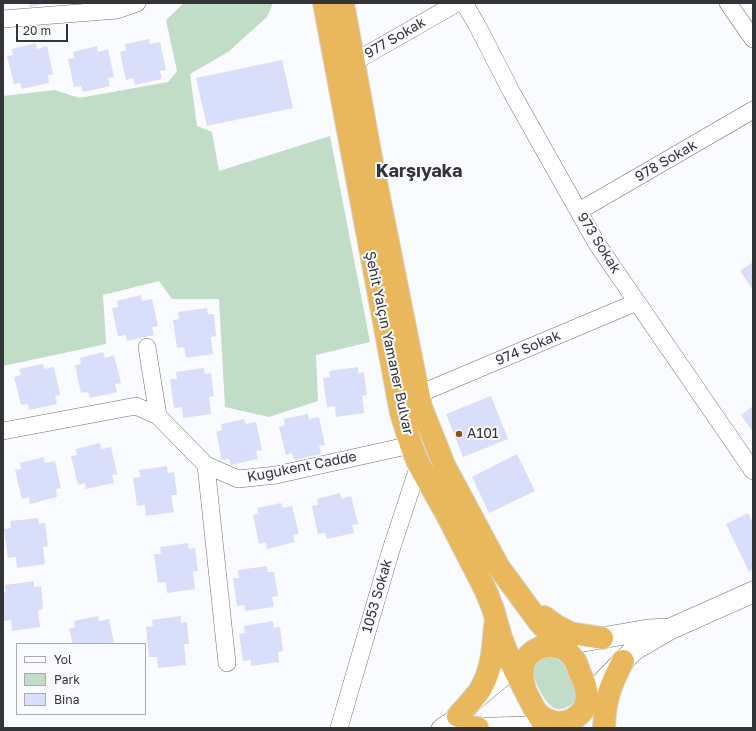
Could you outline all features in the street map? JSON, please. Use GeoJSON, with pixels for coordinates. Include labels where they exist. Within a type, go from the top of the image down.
{"type":"FeatureCollection","features":[{"type":"Feature","properties":{"kind":"highway","name":"Şehit Yalçın Yamaner Bulvar"},"geometry":{"type":"LineString","coordinates":[[324,3],[401,414],[415,455],[486,591],[501,637],[521,671],[544,720]]}},
{"type":"Feature","properties":{"kind":"highway","name":"Şehit Yalçın Yamaner Bulvar"},"geometry":{"type":"LineString","coordinates":[[343,3],[371,157],[421,407],[444,467],[498,566],[559,647]]}},
{"type":"Feature","properties":{"kind":"highway"},"geometry":{"type":"LineString","coordinates":[[519,595],[555,625],[570,633],[602,638]]}},
{"type":"Feature","properties":{"kind":"highway"},"geometry":{"type":"LineString","coordinates":[[459,725],[488,674],[493,653],[495,616]]}},
{"type":"Feature","properties":{"kind":"highway"},"geometry":{"type":"LineString","coordinates":[[521,671],[533,651],[541,647],[559,647],[574,658],[586,686],[586,703],[596,728]]}},
{"type":"Feature","properties":{"kind":"highway"},"geometry":{"type":"LineString","coordinates":[[604,728],[606,698],[610,684],[623,661]]}},
{"type":"Feature","properties":{"kind":"highway"},"geometry":{"type":"LineString","coordinates":[[544,720],[564,722],[574,718],[586,703]]}},
{"type":"Feature","properties":{"kind":"street"},"geometry":{"type":"LineString","coordinates":[[3,19],[117,10],[137,3]]}},
{"type":"Feature","properties":{"kind":"street","name":"977 Sokak"},"geometry":{"type":"LineString","coordinates":[[354,62],[457,3]]}},
{"type":"Feature","properties":{"kind":"street","name":"973 Sokak"},"geometry":{"type":"LineString","coordinates":[[464,3],[512,93],[597,244],[753,471]]}},
{"type":"Feature","properties":{"kind":"street"},"geometry":{"type":"LineString","coordinates":[[728,3],[753,39]]}},
{"type":"Feature","properties":{"kind":"street","name":"978 Sokak"},"geometry":{"type":"LineString","coordinates":[[578,211],[753,110]]}},
{"type":"Feature","properties":{"kind":"street","name":"974 Sokak"},"geometry":{"type":"LineString","coordinates":[[419,394],[637,302]]}},
{"type":"Feature","properties":{"kind":"street"},"geometry":{"type":"LineString","coordinates":[[147,347],[158,416]]}},
{"type":"Feature","properties":{"kind":"street","name":"Kuğukent Cadde"},"geometry":{"type":"LineString","coordinates":[[3,430],[136,406],[158,416],[206,465],[238,479],[415,455]]}},
{"type":"Feature","properties":{"kind":"street","name":"1053 Sokak"},"geometry":{"type":"LineString","coordinates":[[339,728],[390,553],[415,455]]}},
{"type":"Feature","properties":{"kind":"street"},"geometry":{"type":"LineString","coordinates":[[206,465],[227,663]]}},
{"type":"Feature","properties":{"kind":"street"},"geometry":{"type":"LineString","coordinates":[[586,703],[596,689],[634,650],[670,630],[753,592]]}},
{"type":"Feature","properties":{"kind":"street"},"geometry":{"type":"LineString","coordinates":[[559,647],[648,630],[670,630]]}},
{"type":"Feature","properties":{"kind":"street"},"geometry":{"type":"LineString","coordinates":[[459,725],[521,671]]}},
{"type":"Feature","properties":{"kind":"street"},"geometry":{"type":"LineString","coordinates":[[459,725],[544,720]]}},
{"type":"Feature","properties":{"kind":"green space"},"geometry":{"type":"Polygon","coordinates":[[[184,3],[273,3],[267,17],[228,52],[190,74],[197,126],[212,132],[219,171],[330,136],[370,342],[316,355],[318,401],[269,417],[225,407],[219,299],[172,299],[159,281],[103,295],[106,344],[3,366],[3,96],[55,90],[79,98],[168,82],[177,71],[166,20],[184,3]]]}},
{"type":"Feature","properties":{"kind":"green space"},"geometry":{"type":"Polygon","coordinates":[[[551,657],[560,661],[565,667],[577,689],[577,695],[574,701],[564,709],[554,708],[551,706],[544,698],[536,683],[534,668],[536,664],[551,657]]]}},
{"type":"Feature","properties":{"kind":"building"},"geometry":{"type":"Polygon","coordinates":[[[29,3],[43,3],[43,4],[30,7],[29,3]]]}},
{"type":"Feature","properties":{"kind":"building"},"geometry":{"type":"Polygon","coordinates":[[[149,39],[150,44],[160,42],[166,70],[160,71],[162,79],[135,85],[133,78],[126,80],[120,52],[126,50],[125,44],[149,39]]]}},
{"type":"Feature","properties":{"kind":"building"},"geometry":{"type":"Polygon","coordinates":[[[36,43],[37,49],[47,46],[53,74],[48,75],[49,83],[22,89],[20,83],[14,84],[7,56],[13,55],[12,49],[36,43]]]}},
{"type":"Feature","properties":{"kind":"building"},"geometry":{"type":"Polygon","coordinates":[[[97,46],[98,52],[108,49],[114,77],[108,78],[110,86],[83,92],[81,86],[74,87],[68,59],[74,58],[73,52],[97,46]]]}},
{"type":"Feature","properties":{"kind":"building"},"geometry":{"type":"Polygon","coordinates":[[[282,60],[293,108],[207,126],[196,78],[282,60]]]}},
{"type":"Feature","properties":{"kind":"building"},"geometry":{"type":"Polygon","coordinates":[[[753,262],[753,290],[740,271],[753,262]]]}},
{"type":"Feature","properties":{"kind":"building"},"geometry":{"type":"Polygon","coordinates":[[[141,295],[142,301],[152,299],[158,326],[152,327],[154,335],[127,341],[126,335],[118,336],[112,308],[118,307],[117,301],[141,295]]]}},
{"type":"Feature","properties":{"kind":"building"},"geometry":{"type":"Polygon","coordinates":[[[207,308],[208,314],[214,314],[216,336],[211,337],[213,354],[186,358],[184,347],[177,348],[173,320],[179,319],[178,312],[207,308]]]}},
{"type":"Feature","properties":{"kind":"building"},"geometry":{"type":"Polygon","coordinates":[[[103,352],[105,358],[114,355],[121,383],[115,384],[117,392],[90,398],[88,392],[81,393],[75,365],[81,364],[80,358],[103,352]]]}},
{"type":"Feature","properties":{"kind":"building"},"geometry":{"type":"Polygon","coordinates":[[[43,364],[44,369],[54,367],[60,395],[55,396],[57,404],[29,410],[28,404],[21,405],[14,377],[21,375],[19,369],[43,364]]]}},
{"type":"Feature","properties":{"kind":"building"},"geometry":{"type":"Polygon","coordinates":[[[358,367],[358,373],[364,372],[367,395],[362,396],[364,413],[336,417],[335,406],[327,407],[323,378],[330,377],[329,371],[358,367]]]}},
{"type":"Feature","properties":{"kind":"building"},"geometry":{"type":"Polygon","coordinates":[[[204,368],[205,374],[211,373],[214,396],[209,397],[211,414],[183,418],[182,407],[174,408],[170,379],[177,379],[176,372],[204,368]]]}},
{"type":"Feature","properties":{"kind":"building"},"geometry":{"type":"Polygon","coordinates":[[[491,396],[508,439],[463,457],[446,414],[491,396]]]}},
{"type":"Feature","properties":{"kind":"building"},"geometry":{"type":"Polygon","coordinates":[[[753,406],[753,432],[741,415],[753,406]]]}},
{"type":"Feature","properties":{"kind":"building"},"geometry":{"type":"Polygon","coordinates":[[[308,414],[309,419],[319,417],[325,445],[319,446],[321,454],[294,460],[292,453],[286,455],[279,427],[285,425],[284,419],[308,414]]]}},
{"type":"Feature","properties":{"kind":"building"},"geometry":{"type":"Polygon","coordinates":[[[244,419],[246,424],[256,422],[262,450],[256,451],[258,459],[231,465],[229,459],[222,460],[216,432],[222,430],[221,424],[244,419]]]}},
{"type":"Feature","properties":{"kind":"building"},"geometry":{"type":"Polygon","coordinates":[[[100,443],[101,449],[111,447],[117,474],[112,475],[114,483],[86,489],[85,483],[78,485],[71,456],[77,455],[76,449],[100,443]]]}},
{"type":"Feature","properties":{"kind":"building"},"geometry":{"type":"Polygon","coordinates":[[[517,454],[535,491],[489,513],[472,477],[517,454]]]}},
{"type":"Feature","properties":{"kind":"building"},"geometry":{"type":"Polygon","coordinates":[[[44,457],[45,463],[55,461],[61,488],[56,489],[57,497],[30,504],[29,497],[22,499],[15,470],[21,469],[20,463],[44,457]]]}},
{"type":"Feature","properties":{"kind":"building"},"geometry":{"type":"Polygon","coordinates":[[[167,466],[168,473],[174,472],[177,495],[171,495],[174,512],[146,516],[145,505],[137,506],[133,478],[140,477],[139,470],[167,466]]]}},
{"type":"Feature","properties":{"kind":"building"},"geometry":{"type":"Polygon","coordinates":[[[340,493],[342,499],[351,496],[358,524],[352,525],[354,533],[327,539],[325,533],[318,534],[312,506],[318,505],[317,499],[340,493]]]}},
{"type":"Feature","properties":{"kind":"building"},"geometry":{"type":"Polygon","coordinates":[[[281,503],[283,508],[292,506],[299,534],[293,535],[295,542],[267,549],[266,542],[259,544],[253,515],[259,514],[257,508],[281,503]]]}},
{"type":"Feature","properties":{"kind":"building"},"geometry":{"type":"Polygon","coordinates":[[[748,513],[753,524],[753,569],[749,572],[726,524],[748,513]]]}},
{"type":"Feature","properties":{"kind":"building"},"geometry":{"type":"Polygon","coordinates":[[[38,518],[39,524],[45,523],[48,546],[43,547],[45,564],[17,568],[16,557],[8,558],[4,529],[11,528],[10,521],[38,518]]]}},
{"type":"Feature","properties":{"kind":"building"},"geometry":{"type":"Polygon","coordinates":[[[188,543],[189,549],[195,548],[198,571],[193,572],[195,589],[167,593],[166,582],[158,583],[154,554],[161,554],[160,547],[188,543]]]}},
{"type":"Feature","properties":{"kind":"building"},"geometry":{"type":"Polygon","coordinates":[[[267,566],[268,572],[274,572],[278,596],[272,597],[274,607],[245,611],[245,605],[237,606],[233,578],[239,578],[238,570],[267,566]]]}},
{"type":"Feature","properties":{"kind":"building"},"geometry":{"type":"Polygon","coordinates":[[[34,581],[34,587],[41,586],[43,609],[38,610],[40,627],[12,631],[11,620],[3,621],[3,592],[6,592],[5,585],[34,581]]]}},
{"type":"Feature","properties":{"kind":"building"},"geometry":{"type":"Polygon","coordinates":[[[98,616],[99,621],[109,619],[114,643],[73,643],[69,629],[75,627],[74,621],[98,616]]]}},
{"type":"Feature","properties":{"kind":"building"},"geometry":{"type":"Polygon","coordinates":[[[181,616],[181,623],[187,622],[189,644],[184,644],[186,665],[158,668],[157,657],[149,657],[146,627],[153,626],[152,620],[181,616]]]}},
{"type":"Feature","properties":{"kind":"building"},"geometry":{"type":"Polygon","coordinates":[[[273,621],[274,628],[280,627],[283,651],[278,652],[279,662],[251,666],[251,660],[243,661],[239,634],[245,633],[244,626],[273,621]]]}},
{"type":"Feature","properties":{"kind":"place","name":"A101"},"geometry":{"type":"Point","coordinates":[459,434]}},
{"type":"Feature","properties":{"kind":"district","name":"Karşıyaka"},"geometry":{"type":"Point","coordinates":[419,171]}}]}
